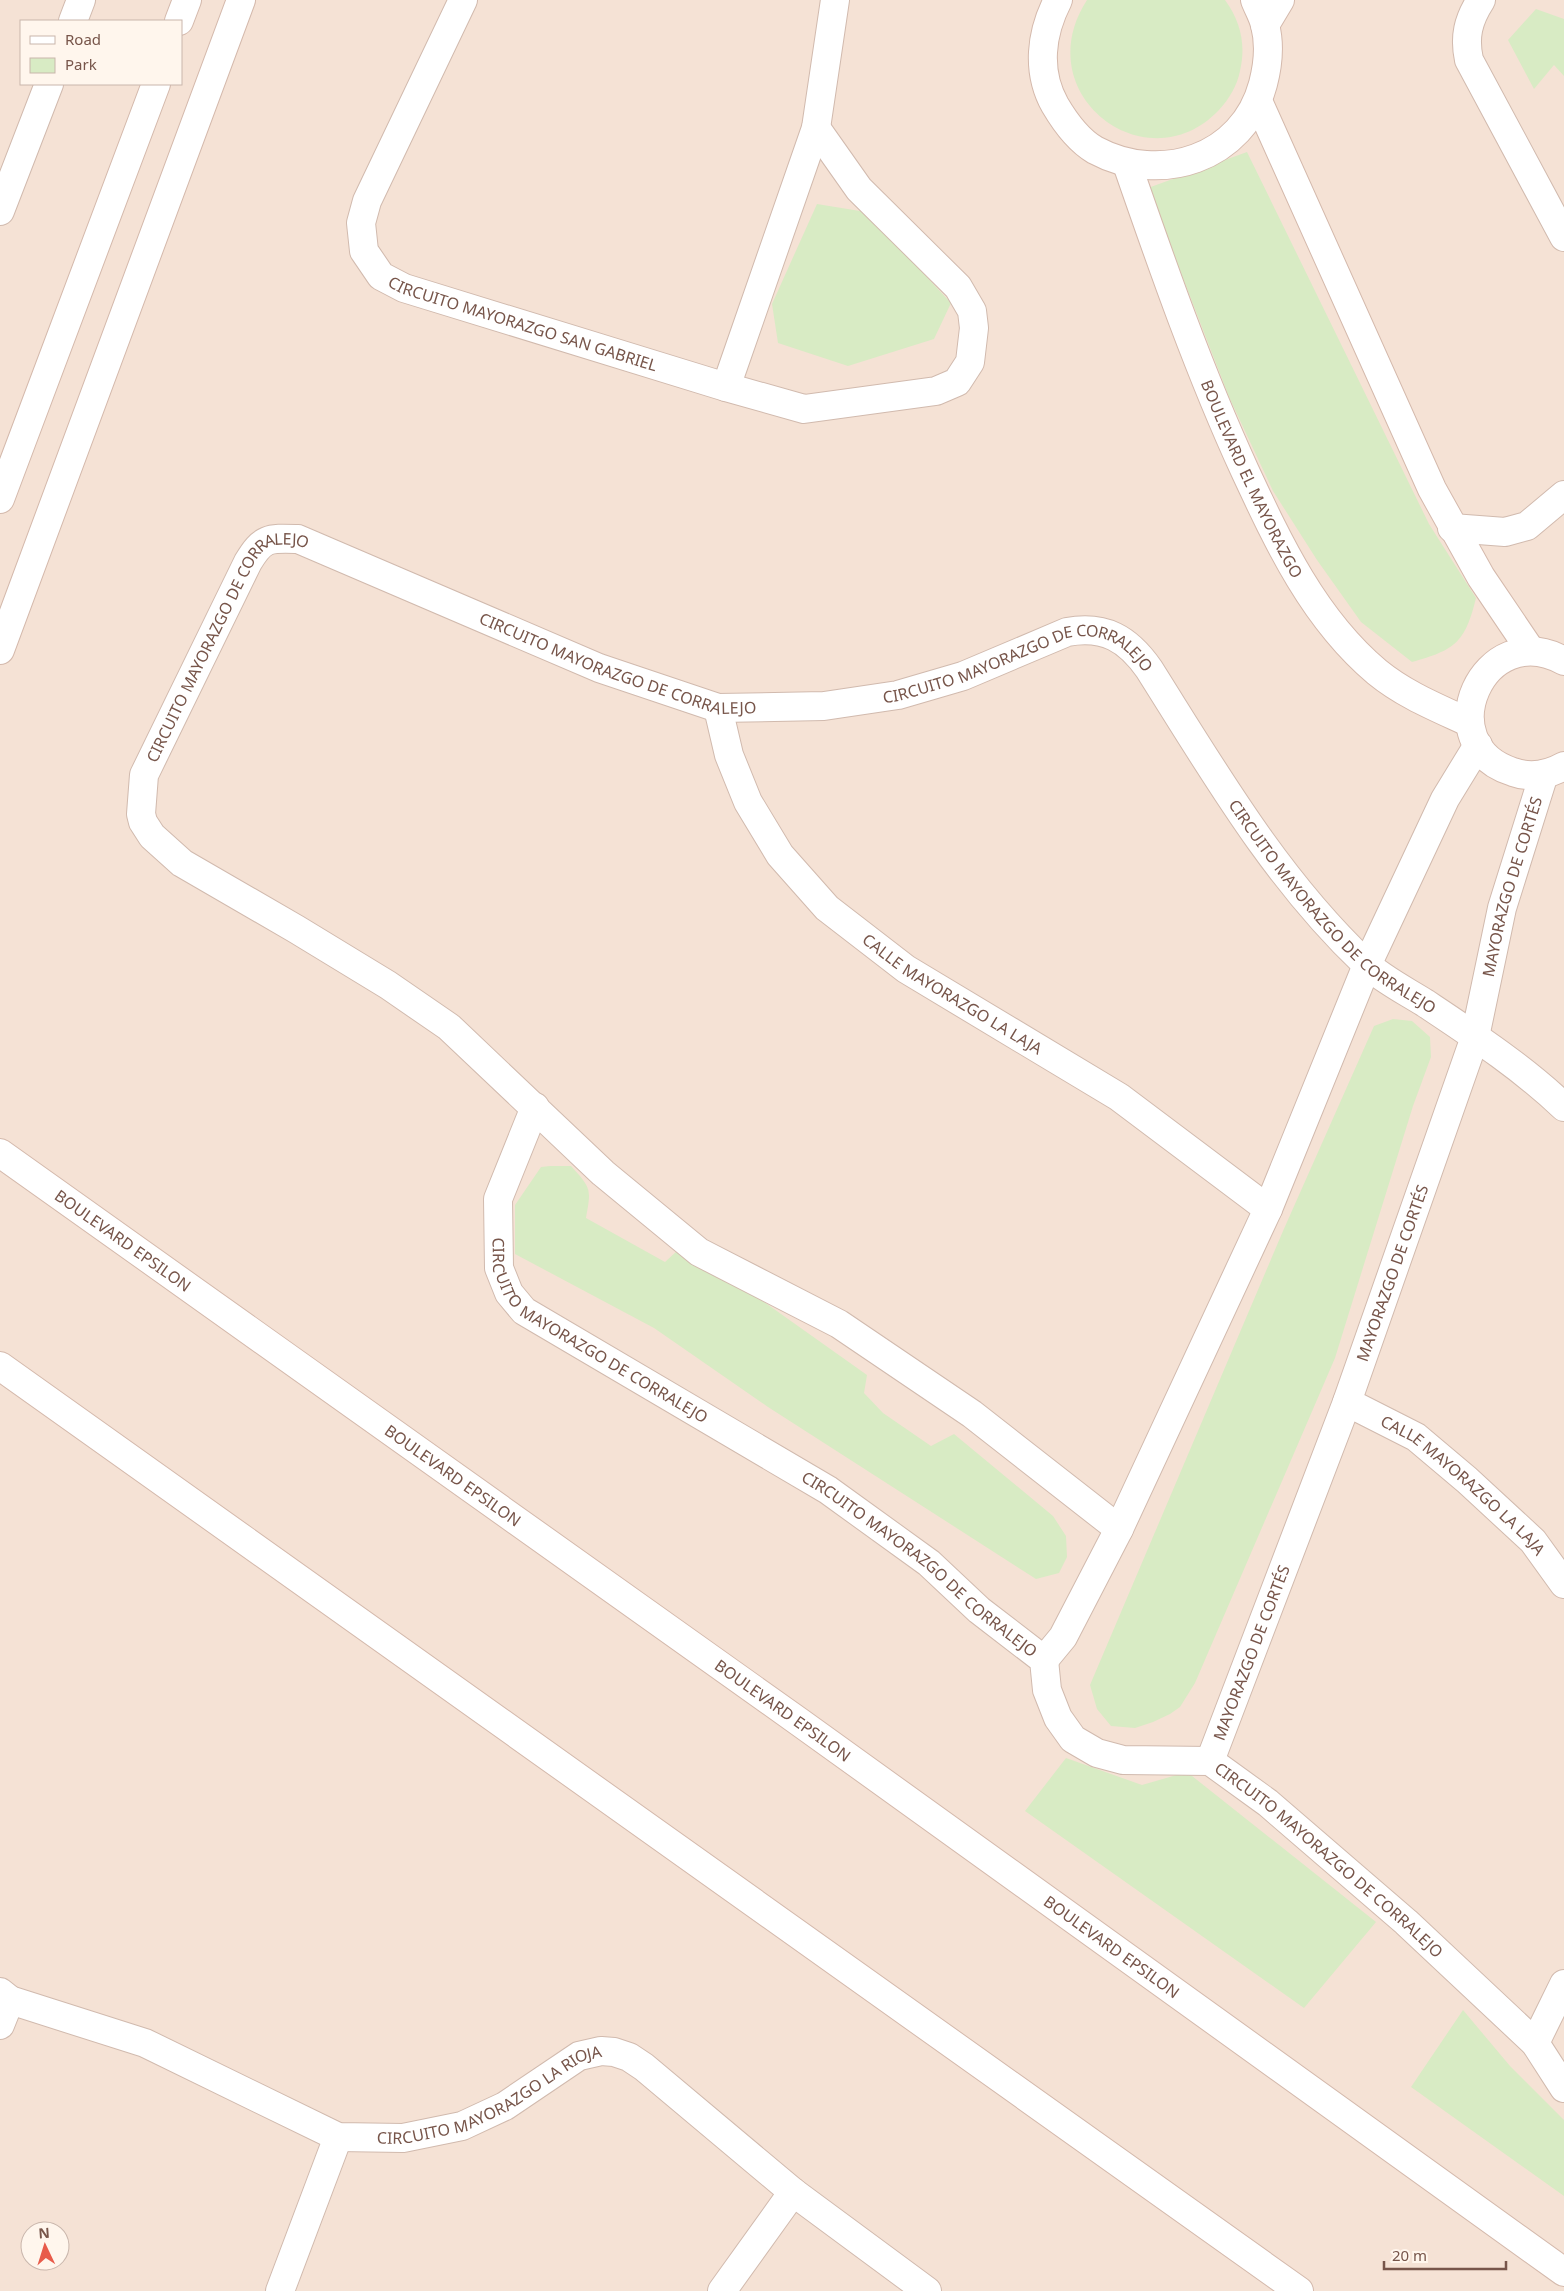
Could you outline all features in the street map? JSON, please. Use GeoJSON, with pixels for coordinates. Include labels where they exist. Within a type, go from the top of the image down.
{"type":"FeatureCollection","features":[{"type":"Feature","properties":{"kind":"street"},"geometry":{"type":"LineString","coordinates":[[73,20],[81,0]]}},
{"type":"Feature","properties":{"kind":"street"},"geometry":{"type":"LineString","coordinates":[[179,20],[187,0]]}},
{"type":"Feature","properties":{"kind":"street"},"geometry":{"type":"LineString","coordinates":[[0,650],[241,0]]}},
{"type":"Feature","properties":{"kind":"street","name":"CIRCUITO MAYORAZGO SAN GABRIEL"},"geometry":{"type":"LineString","coordinates":[[463,0],[367,200],[360,223],[364,251],[382,276],[404,288],[726,387],[804,409],[936,391],[957,382],[970,362],[974,328],[968,302],[958,287],[859,189],[816,128]]}},
{"type":"Feature","properties":{"kind":"street"},"geometry":{"type":"LineString","coordinates":[[726,387],[816,128],[836,0]]}},
{"type":"Feature","properties":{"kind":"street"},"geometry":{"type":"LineString","coordinates":[[1058,0],[1048,20],[1042,56],[1048,92],[1066,124],[1094,149],[1127,164],[1166,166],[1204,156],[1236,134],[1258,102],[1269,64],[1265,25],[1255,0]]}},
{"type":"Feature","properties":{"kind":"street"},"geometry":{"type":"LineString","coordinates":[[1265,25],[1280,0]]}},
{"type":"Feature","properties":{"kind":"street"},"geometry":{"type":"LineString","coordinates":[[1481,0],[1467,28],[1465,44],[1469,60],[1564,237]]}},
{"type":"Feature","properties":{"kind":"street"},"geometry":{"type":"LineString","coordinates":[[0,211],[49,85]]}},
{"type":"Feature","properties":{"kind":"street"},"geometry":{"type":"LineString","coordinates":[[0,499],[156,85]]}},
{"type":"Feature","properties":{"kind":"street"},"geometry":{"type":"LineString","coordinates":[[1258,102],[1432,489],[1481,577],[1531,651]]}},
{"type":"Feature","properties":{"kind":"street","name":"BOULEVARD EL MAYORAZGO"},"geometry":{"type":"LineString","coordinates":[[1127,164],[1176,306],[1218,410],[1272,528],[1300,581],[1330,623],[1378,672],[1399,688],[1474,734]]}},
{"type":"Feature","properties":{"kind":"street"},"geometry":{"type":"LineString","coordinates":[[1452,528],[1505,532],[1527,526],[1564,495]]}},
{"type":"Feature","properties":{"kind":"street","name":"CIRCUITO MAYORAZGO DE CORRALEJO"},"geometry":{"type":"LineString","coordinates":[[1119,1529],[972,1414],[839,1324],[699,1252],[603,1173],[536,1107],[449,1027],[388,985],[330,949],[182,863],[152,836],[143,822],[141,814],[144,776],[248,562],[258,546],[268,540],[298,540],[599,668],[718,708],[824,706],[898,695],[963,676],[1067,632],[1078,630],[1104,632],[1122,639],[1136,651],[1149,669],[1246,823],[1316,913],[1367,965],[1475,1037],[1540,1084],[1564,1107]]}},
{"type":"Feature","properties":{"kind":"street"},"geometry":{"type":"LineString","coordinates":[[1557,771],[1530,776],[1506,770],[1494,764],[1474,734],[1470,702],[1478,682],[1491,666],[1510,656],[1531,651],[1545,653],[1564,661]]}},
{"type":"Feature","properties":{"kind":"street","name":"CALLE MAYORAZGO LA LAJA"},"geometry":{"type":"LineString","coordinates":[[718,708],[729,755],[748,802],[780,855],[827,908],[906,968],[1119,1096],[1268,1209]]}},
{"type":"Feature","properties":{"kind":"street"},"geometry":{"type":"LineString","coordinates":[[1044,1660],[1063,1637],[1119,1529],[1268,1209],[1367,965],[1474,734]]}},
{"type":"Feature","properties":{"kind":"street","name":"MAYORAZGO DE CORTÉS"},"geometry":{"type":"LineString","coordinates":[[1210,1761],[1347,1402],[1475,1037],[1502,908],[1557,771]]}},
{"type":"Feature","properties":{"kind":"street","name":"CIRCUITO MAYORAZGO DE CORRALEJO"},"geometry":{"type":"LineString","coordinates":[[536,1107],[498,1198],[499,1268],[509,1293],[524,1311],[828,1490],[930,1563],[979,1610],[1044,1660],[1047,1690],[1058,1718],[1073,1739],[1097,1753],[1123,1760],[1210,1761],[1268,1803],[1406,1922],[1535,2043],[1564,2088]]}},
{"type":"Feature","properties":{"kind":"street","name":"BOULEVARD EPSILON"},"geometry":{"type":"LineString","coordinates":[[0,1153],[790,1715],[1564,2272]]}},
{"type":"Feature","properties":{"kind":"street"},"geometry":{"type":"LineString","coordinates":[[0,1366],[1299,2291]]}},
{"type":"Feature","properties":{"kind":"street","name":"CALLE MAYORAZGO LA LAJA"},"geometry":{"type":"LineString","coordinates":[[1347,1402],[1416,1437],[1467,1480],[1533,1541],[1564,1584]]}},
{"type":"Feature","properties":{"kind":"street"},"geometry":{"type":"LineString","coordinates":[[1535,2043],[1564,1984]]}},
{"type":"Feature","properties":{"kind":"street"},"geometry":{"type":"LineString","coordinates":[[0,2025],[5,1996]]}},
{"type":"Feature","properties":{"kind":"street","name":"CIRCUITO MAYORAZGO LA RIOJA"},"geometry":{"type":"LineString","coordinates":[[5,1996],[145,2043],[338,2136],[403,2138],[462,2126],[505,2106],[579,2056],[614,2052],[629,2057],[644,2068],[793,2192],[927,2291]]}},
{"type":"Feature","properties":{"kind":"street"},"geometry":{"type":"LineString","coordinates":[[280,2291],[338,2136]]}},
{"type":"Feature","properties":{"kind":"street"},"geometry":{"type":"LineString","coordinates":[[722,2291],[793,2192]]}},
{"type":"Feature","properties":{"kind":"shaded area"},"geometry":{"type":"Polygon","coordinates":[[[0,0],[1564,0],[1564,2291],[0,2291],[0,0]]]}},
{"type":"Feature","properties":{"kind":"green space"},"geometry":{"type":"Polygon","coordinates":[[[1087,0],[1225,0],[1235,17],[1241,34],[1242,61],[1235,87],[1219,110],[1190,131],[1159,138],[1130,133],[1103,119],[1083,96],[1072,68],[1072,35],[1087,0]]]}},
{"type":"Feature","properties":{"kind":"green space"},"geometry":{"type":"Polygon","coordinates":[[[1536,9],[1564,19],[1564,76],[1554,65],[1534,89],[1508,40],[1536,9]]]}},
{"type":"Feature","properties":{"kind":"green space"},"geometry":{"type":"Polygon","coordinates":[[[1247,152],[1429,524],[1476,598],[1472,613],[1462,635],[1448,648],[1427,658],[1412,662],[1361,622],[1317,560],[1273,491],[1229,397],[1148,188],[1247,152]]]}},
{"type":"Feature","properties":{"kind":"green space"},"geometry":{"type":"Polygon","coordinates":[[[817,204],[866,212],[951,303],[934,339],[848,366],[778,343],[772,304],[817,204]]]}},
{"type":"Feature","properties":{"kind":"green space"},"geometry":{"type":"Polygon","coordinates":[[[1393,1019],[1412,1021],[1430,1037],[1431,1057],[1413,1106],[1335,1358],[1195,1683],[1180,1707],[1170,1714],[1135,1728],[1111,1726],[1097,1709],[1090,1685],[1283,1231],[1374,1026],[1393,1019]]]}},
{"type":"Feature","properties":{"kind":"green space"},"geometry":{"type":"Polygon","coordinates":[[[571,1166],[583,1180],[589,1195],[586,1218],[665,1262],[678,1250],[750,1292],[867,1375],[864,1393],[883,1413],[931,1446],[954,1434],[1053,1516],[1066,1536],[1067,1557],[1059,1573],[1036,1579],[768,1407],[654,1328],[515,1254],[515,1205],[541,1167],[571,1166]]]}},
{"type":"Feature","properties":{"kind":"green space"},"geometry":{"type":"Polygon","coordinates":[[[1066,1758],[1142,1785],[1187,1772],[1376,1922],[1304,2008],[1025,1811],[1066,1758]]]}},
{"type":"Feature","properties":{"kind":"green space"},"geometry":{"type":"Polygon","coordinates":[[[1463,2010],[1510,2066],[1564,2120],[1564,2196],[1411,2087],[1463,2010]]]}}]}
